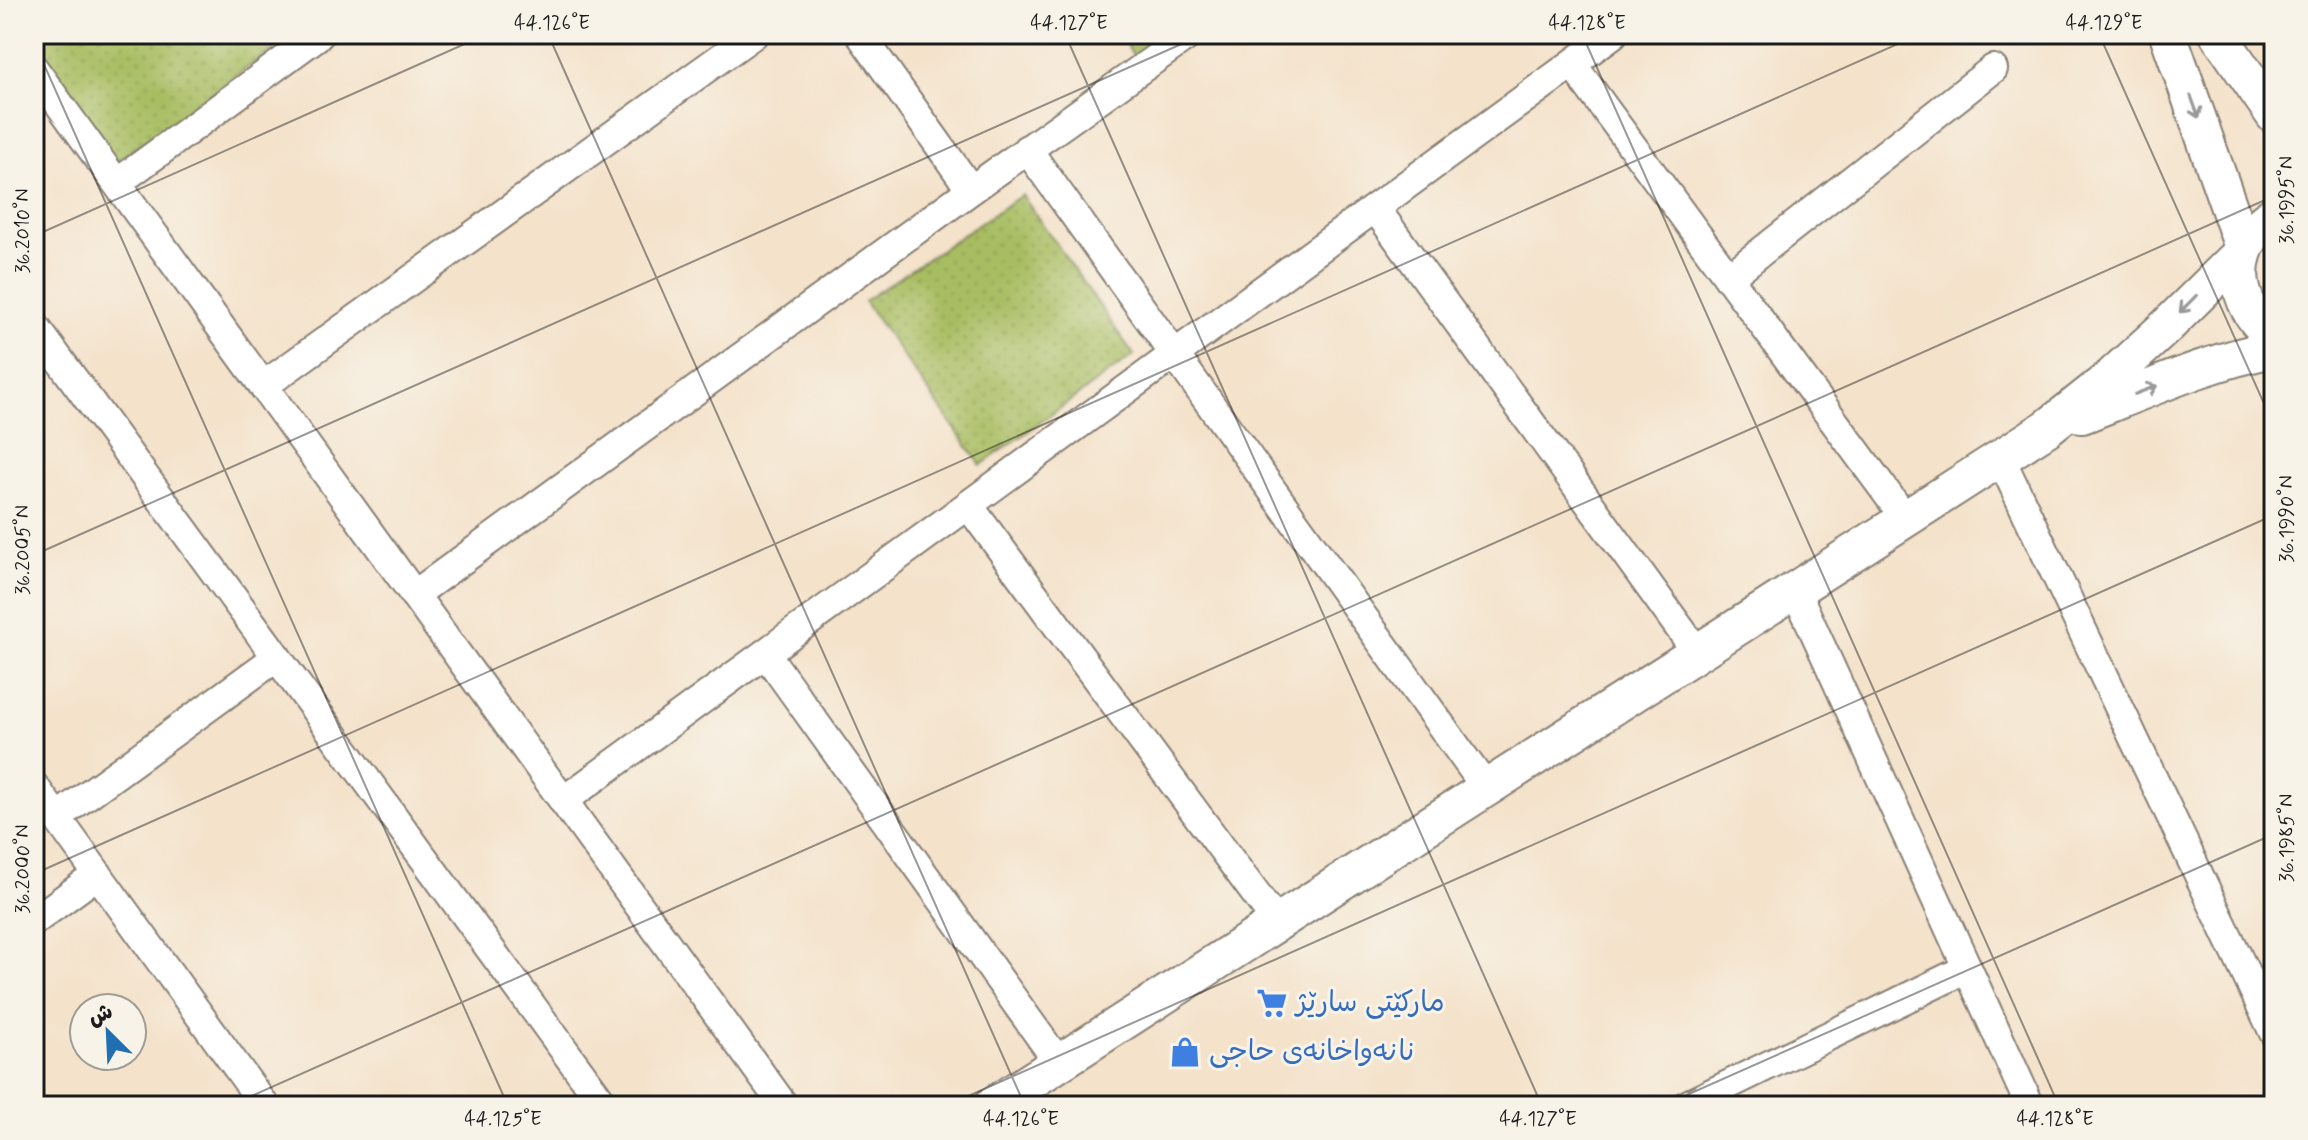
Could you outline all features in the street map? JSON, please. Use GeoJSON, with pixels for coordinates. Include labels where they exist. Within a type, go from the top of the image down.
{"type":"FeatureCollection","features":[{"type":"Feature","properties":{"kind":"street"},"geometry":{"type":"LineString","coordinates":[[263,386],[754,34]]}},
{"type":"Feature","properties":{"kind":"street"},"geometry":{"type":"LineString","coordinates":[[860,34],[971,190]]}},
{"type":"Feature","properties":{"kind":"street"},"geometry":{"type":"LineString","coordinates":[[414,595],[1190,34]]}},
{"type":"Feature","properties":{"kind":"street"},"geometry":{"type":"LineString","coordinates":[[563,801],[1613,34]]}},
{"type":"Feature","properties":{"kind":"street"},"geometry":{"type":"LineString","coordinates":[[2168,34],[2244,250],[2240,274],[2243,298],[2255,319],[2274,337]]}},
{"type":"Feature","properties":{"kind":"street"},"geometry":{"type":"LineString","coordinates":[[2218,34],[2274,115]]}},
{"type":"Feature","properties":{"kind":"street"},"geometry":{"type":"LineString","coordinates":[[117,183],[316,35]]}},
{"type":"Feature","properties":{"kind":"street"},"geometry":{"type":"LineString","coordinates":[[1572,64],[1905,518]]}},
{"type":"Feature","properties":{"kind":"street"},"geometry":{"type":"LineString","coordinates":[[34,69],[784,1106]]}},
{"type":"Feature","properties":{"kind":"street"},"geometry":{"type":"LineString","coordinates":[[1728,278],[1993,69]]}},
{"type":"Feature","properties":{"kind":"street"},"geometry":{"type":"LineString","coordinates":[[1027,149],[1486,788]]}},
{"type":"Feature","properties":{"kind":"street"},"geometry":{"type":"LineString","coordinates":[[1376,209],[1697,652]]}},
{"type":"Feature","properties":{"kind":"street"},"geometry":{"type":"LineString","coordinates":[[992,1106],[2047,428],[2110,378],[2167,326],[2244,250],[2256,229],[2274,214]]}},
{"type":"Feature","properties":{"kind":"street"},"geometry":{"type":"LineString","coordinates":[[34,325],[605,1106]]}},
{"type":"Feature","properties":{"kind":"street"},"geometry":{"type":"LineString","coordinates":[[2047,428],[2204,368],[2274,349]]}},
{"type":"Feature","properties":{"kind":"street"},"geometry":{"type":"LineString","coordinates":[[2000,457],[2274,1033]]}},
{"type":"Feature","properties":{"kind":"street"},"geometry":{"type":"LineString","coordinates":[[969,506],[1277,923]]}},
{"type":"Feature","properties":{"kind":"street"},"geometry":{"type":"LineString","coordinates":[[1795,589],[2030,1106]]}},
{"type":"Feature","properties":{"kind":"street"},"geometry":{"type":"LineString","coordinates":[[766,654],[1059,1063]]}},
{"type":"Feature","properties":{"kind":"street"},"geometry":{"type":"LineString","coordinates":[[57,817],[277,657]]}},
{"type":"Feature","properties":{"kind":"street"},"geometry":{"type":"LineString","coordinates":[[34,786],[265,1106]]}},
{"type":"Feature","properties":{"kind":"street"},"geometry":{"type":"LineString","coordinates":[[34,921],[98,874]]}},
{"type":"Feature","properties":{"kind":"street"},"geometry":{"type":"LineString","coordinates":[[1685,1106],[1966,969]]}},
{"type":"Feature","properties":{"kind":"green space"},"geometry":{"type":"Polygon","coordinates":[[[34,34],[265,34],[275,48],[115,163],[34,50],[34,34]]]}},
{"type":"Feature","properties":{"kind":"green space"},"geometry":{"type":"Polygon","coordinates":[[[1119,34],[1173,34],[1137,60],[1119,34]]]}},
{"type":"Feature","properties":{"kind":"green space"},"geometry":{"type":"Polygon","coordinates":[[[1022,195],[1134,355],[981,465],[864,301],[1022,195]]]}},
{"type":"Feature","properties":{"kind":"place","name":"مارکێتی سارێژ"},"geometry":{"type":"Point","coordinates":[1272,1003]}},
{"type":"Feature","properties":{"kind":"place","name":"نانەواخانەی حاجی"},"geometry":{"type":"Point","coordinates":[1185,1052]}}]}
